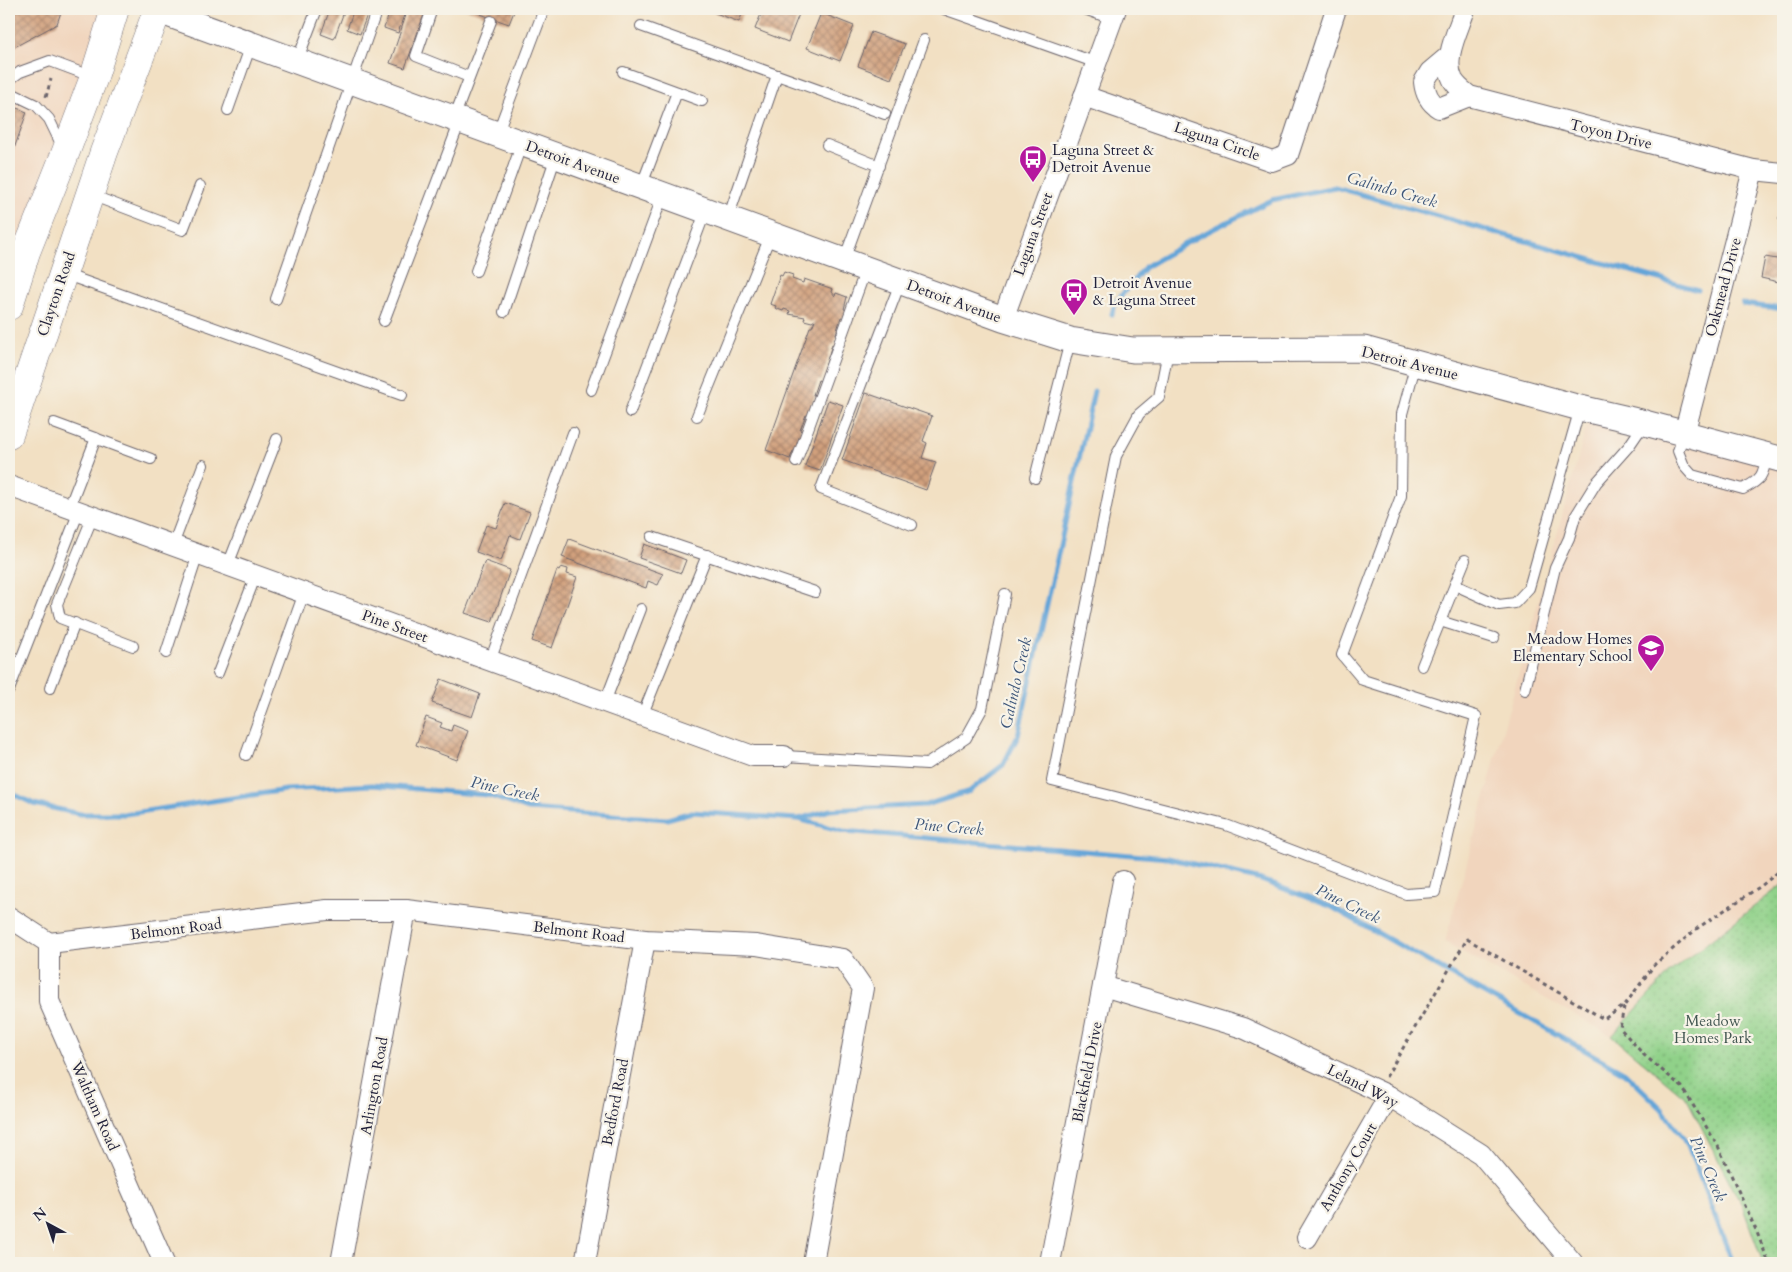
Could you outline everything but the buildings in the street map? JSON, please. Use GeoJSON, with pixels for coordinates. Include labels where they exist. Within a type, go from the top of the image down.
{"type":"FeatureCollection","features":[{"type":"Feature","properties":{"kind":"main road"},"geometry":{"type":"LineString","coordinates":[[9,306],[22,250],[66,154],[94,77],[115,9]]}},
{"type":"Feature","properties":{"kind":"main road","name":"Clayton Road"},"geometry":{"type":"LineString","coordinates":[[9,435],[104,152],[157,9]]}},
{"type":"Feature","properties":{"kind":"main road","name":"Clayton Road"},"geometry":{"type":"LineString","coordinates":[[94,77],[101,99],[104,152]]}},
{"type":"Feature","properties":{"kind":"street","name":"Detroit Avenue"},"geometry":{"type":"LineString","coordinates":[[157,9],[1003,319],[1070,340],[1133,350],[1364,349],[1580,408],[1645,423],[1775,458]]}},
{"type":"Feature","properties":{"kind":"street","name":"Laguna Circle"},"geometry":{"type":"LineString","coordinates":[[1084,96],[1272,161],[1288,155],[1336,9]]}},
{"type":"Feature","properties":{"kind":"street"},"geometry":{"type":"LineString","coordinates":[[1465,9],[1450,56],[1452,78],[1458,88],[1469,96]]}},
{"type":"Feature","properties":{"kind":"street","name":"Laguna Street"},"geometry":{"type":"LineString","coordinates":[[1003,319],[1114,14]]}},
{"type":"Feature","properties":{"kind":"street"},"geometry":{"type":"LineString","coordinates":[[1450,56],[1430,72],[1424,82],[1424,89],[1433,104],[1440,108],[1469,96]]}},
{"type":"Feature","properties":{"kind":"street","name":"Toyon Drive"},"geometry":{"type":"LineString","coordinates":[[1469,96],[1753,170]]}},
{"type":"Feature","properties":{"kind":"street"},"geometry":{"type":"LineString","coordinates":[[1753,170],[1783,173]]}},
{"type":"Feature","properties":{"kind":"street","name":"Oakmead Drive"},"geometry":{"type":"LineString","coordinates":[[1684,434],[1718,310],[1753,170]]}},
{"type":"Feature","properties":{"kind":"street","name":"Pine Street"},"geometry":{"type":"LineString","coordinates":[[9,486],[753,756],[784,756]]}},
{"type":"Feature","properties":{"kind":"street","name":"Blackfield Drive"},"geometry":{"type":"LineString","coordinates":[[1050,1263],[1123,881]]}},
{"type":"Feature","properties":{"kind":"street","name":"Belmont Road"},"geometry":{"type":"LineString","coordinates":[[49,944],[327,910],[406,910],[645,940],[756,945],[843,959],[864,988],[812,1263]]}},
{"type":"Feature","properties":{"kind":"street","name":"Arlington Road"},"geometry":{"type":"LineString","coordinates":[[341,1263],[406,910]]}},
{"type":"Feature","properties":{"kind":"street"},"geometry":{"type":"LineString","coordinates":[[9,917],[49,944]]}},
{"type":"Feature","properties":{"kind":"street","name":"Bedford Road"},"geometry":{"type":"LineString","coordinates":[[585,1263],[645,940]]}},
{"type":"Feature","properties":{"kind":"street","name":"Waltham Road"},"geometry":{"type":"LineString","coordinates":[[49,944],[49,1001],[164,1263]]}},
{"type":"Feature","properties":{"kind":"street","name":"Leland Way"},"geometry":{"type":"LineString","coordinates":[[1103,986],[1244,1028],[1389,1096],[1481,1154],[1573,1263]]}},
{"type":"Feature","properties":{"kind":"street","name":"Anthony Court"},"geometry":{"type":"LineString","coordinates":[[1307,1238],[1389,1096]]}},
{"type":"Feature","properties":{"kind":"lane"},"geometry":{"type":"LineString","coordinates":[[297,61],[317,9]]}},
{"type":"Feature","properties":{"kind":"lane"},"geometry":{"type":"LineString","coordinates":[[276,299],[377,9]]}},
{"type":"Feature","properties":{"kind":"lane"},"geometry":{"type":"LineString","coordinates":[[432,9],[416,56],[469,77]]}},
{"type":"Feature","properties":{"kind":"lane"},"geometry":{"type":"LineString","coordinates":[[497,134],[544,9]]}},
{"type":"Feature","properties":{"kind":"lane"},"geometry":{"type":"LineString","coordinates":[[944,9],[1097,63]]}},
{"type":"Feature","properties":{"kind":"lane"},"geometry":{"type":"LineString","coordinates":[[1085,9],[1114,14]]}},
{"type":"Feature","properties":{"kind":"lane"},"geometry":{"type":"LineString","coordinates":[[384,321],[457,120],[469,77],[491,21]]}},
{"type":"Feature","properties":{"kind":"lane"},"geometry":{"type":"LineString","coordinates":[[641,26],[885,114]]}},
{"type":"Feature","properties":{"kind":"lane"},"geometry":{"type":"LineString","coordinates":[[796,462],[855,265],[879,166],[924,40]]}},
{"type":"Feature","properties":{"kind":"lane"},"geometry":{"type":"LineString","coordinates":[[228,110],[251,44]]}},
{"type":"Feature","properties":{"kind":"lane"},"geometry":{"type":"LineString","coordinates":[[9,80],[20,72],[50,61],[94,77]]}},
{"type":"Feature","properties":{"kind":"lane"},"geometry":{"type":"LineString","coordinates":[[623,72],[702,101]]}},
{"type":"Feature","properties":{"kind":"lane"},"geometry":{"type":"LineString","coordinates":[[630,412],[777,75]]}},
{"type":"Feature","properties":{"kind":"lane"},"geometry":{"type":"LineString","coordinates":[[9,92],[36,105],[49,119],[66,154]]}},
{"type":"Feature","properties":{"kind":"lane"},"geometry":{"type":"LineString","coordinates":[[591,390],[652,191],[677,92]]}},
{"type":"Feature","properties":{"kind":"lane"},"geometry":{"type":"LineString","coordinates":[[476,271],[522,144]]}},
{"type":"Feature","properties":{"kind":"lane"},"geometry":{"type":"LineString","coordinates":[[827,145],[879,166]]}},
{"type":"Feature","properties":{"kind":"lane"},"geometry":{"type":"LineString","coordinates":[[504,312],[556,156]]}},
{"type":"Feature","properties":{"kind":"lane"},"geometry":{"type":"LineString","coordinates":[[90,194],[183,230],[200,186]]}},
{"type":"Feature","properties":{"kind":"lane"},"geometry":{"type":"LineString","coordinates":[[698,416],[770,234]]}},
{"type":"Feature","properties":{"kind":"lane"},"geometry":{"type":"LineString","coordinates":[[63,274],[402,395]]}},
{"type":"Feature","properties":{"kind":"lane"},"geometry":{"type":"LineString","coordinates":[[901,282],[821,489],[912,525]]}},
{"type":"Feature","properties":{"kind":"lane"},"geometry":{"type":"LineString","coordinates":[[1035,478],[1070,340]]}},
{"type":"Feature","properties":{"kind":"lane"},"geometry":{"type":"LineString","coordinates":[[1169,350],[1159,396],[1139,414],[1116,456],[1052,780],[1226,826],[1406,894],[1435,892],[1476,716],[1363,680],[1342,654],[1401,496],[1402,414],[1416,363]]}},
{"type":"Feature","properties":{"kind":"lane"},"geometry":{"type":"LineString","coordinates":[[1455,585],[1499,605],[1515,603],[1529,588],[1580,408]]}},
{"type":"Feature","properties":{"kind":"lane"},"geometry":{"type":"LineString","coordinates":[[54,423],[151,459]]}},
{"type":"Feature","properties":{"kind":"lane"},"geometry":{"type":"LineString","coordinates":[[1525,690],[1555,568],[1569,538],[1576,517],[1596,483],[1629,446],[1645,423]]}},
{"type":"Feature","properties":{"kind":"lane"},"geometry":{"type":"LineString","coordinates":[[490,660],[573,433]]}},
{"type":"Feature","properties":{"kind":"lane"},"geometry":{"type":"LineString","coordinates":[[1684,434],[1678,451],[1684,466],[1692,475],[1743,489],[1756,482],[1775,458]]}},
{"type":"Feature","properties":{"kind":"lane"},"geometry":{"type":"LineString","coordinates":[[96,438],[57,604],[60,618],[133,646]]}},
{"type":"Feature","properties":{"kind":"lane"},"geometry":{"type":"LineString","coordinates":[[228,565],[276,439]]}},
{"type":"Feature","properties":{"kind":"lane"},"geometry":{"type":"LineString","coordinates":[[172,546],[203,465]]}},
{"type":"Feature","properties":{"kind":"lane"},"geometry":{"type":"LineString","coordinates":[[9,690],[80,512]]}},
{"type":"Feature","properties":{"kind":"lane"},"geometry":{"type":"LineString","coordinates":[[652,537],[815,592]]}},
{"type":"Feature","properties":{"kind":"lane"},"geometry":{"type":"LineString","coordinates":[[166,653],[198,554]]}},
{"type":"Feature","properties":{"kind":"lane"},"geometry":{"type":"LineString","coordinates":[[642,716],[707,555]]}},
{"type":"Feature","properties":{"kind":"lane"},"geometry":{"type":"LineString","coordinates":[[1422,666],[1465,560]]}},
{"type":"Feature","properties":{"kind":"lane"},"geometry":{"type":"LineString","coordinates":[[218,673],[256,575]]}},
{"type":"Feature","properties":{"kind":"lane"},"geometry":{"type":"LineString","coordinates":[[246,755],[304,593]]}},
{"type":"Feature","properties":{"kind":"lane"},"geometry":{"type":"LineString","coordinates":[[784,756],[927,764],[966,738],[982,709],[1005,594]]}},
{"type":"Feature","properties":{"kind":"lane"},"geometry":{"type":"LineString","coordinates":[[605,702],[641,608]]}},
{"type":"Feature","properties":{"kind":"lane"},"geometry":{"type":"LineString","coordinates":[[1440,621],[1494,638]]}},
{"type":"Feature","properties":{"kind":"lane"},"geometry":{"type":"LineString","coordinates":[[50,688],[75,623]]}},
{"type":"Feature","properties":{"kind":"path"},"geometry":{"type":"LineString","coordinates":[[44,103],[51,79]]}},
{"type":"Feature","properties":{"kind":"path"},"geometry":{"type":"LineString","coordinates":[[1389,1096],[1386,1078],[1468,939],[1604,1019],[1624,1006],[1655,964],[1699,927],[1761,886],[1783,868]]}},
{"type":"Feature","properties":{"kind":"path"},"geometry":{"type":"LineString","coordinates":[[1624,1006],[1620,1028],[1644,1055],[1682,1087],[1718,1146],[1769,1263]]}},
{"type":"Feature","properties":{"kind":"shaded area"},"geometry":{"type":"Polygon","coordinates":[[[9,9],[115,9],[9,306],[9,9]]]}},
{"type":"Feature","properties":{"kind":"shaded area","name":"Meadow Homes Elementary School"},"geometry":{"type":"Polygon","coordinates":[[[1591,410],[1783,460],[1783,884],[1671,971],[1612,1036],[1445,942],[1591,410]]]}},
{"type":"Feature","properties":{"kind":"green space","name":"Meadow Homes Park"},"geometry":{"type":"Polygon","coordinates":[[[1783,884],[1783,1263],[1763,1263],[1743,1208],[1687,1099],[1612,1036],[1671,971],[1783,884]]]}},
{"type":"Feature","properties":{"kind":"waterway","name":"Galindo Creek"},"geometry":{"type":"LineString","coordinates":[[1112,314],[1115,303],[1145,267],[1197,237],[1272,200],[1335,187],[1698,290]]}},
{"type":"Feature","properties":{"kind":"waterway","name":"Galindo Creek"},"geometry":{"type":"LineString","coordinates":[[1743,304],[1783,309]]}},
{"type":"Feature","properties":{"kind":"waterway","name":"Galindo Creek"},"geometry":{"type":"LineString","coordinates":[[799,819],[830,810],[926,805],[970,791],[1003,765],[1018,736],[1094,391]]}},
{"type":"Feature","properties":{"kind":"waterway","name":"Pine Creek"},"geometry":{"type":"LineString","coordinates":[[9,792],[34,804],[80,814],[126,814],[286,790],[372,785],[487,795],[528,809],[667,819],[692,812],[798,819],[843,831],[1168,858],[1261,880],[1332,907],[1625,1073],[1662,1109],[1688,1145],[1733,1263]]}},
{"type":"Feature","properties":{"kind":"place","name":"Laguna Street & Detroit Avenue"},"geometry":{"type":"Point","coordinates":[1033,183]}},
{"type":"Feature","properties":{"kind":"place","name":"Detroit Avenue & Laguna Street"},"geometry":{"type":"Point","coordinates":[1074,316]}},
{"type":"Feature","properties":{"kind":"place","name":"Meadow Homes Elementary School"},"geometry":{"type":"Point","coordinates":[1651,672]}}]}
